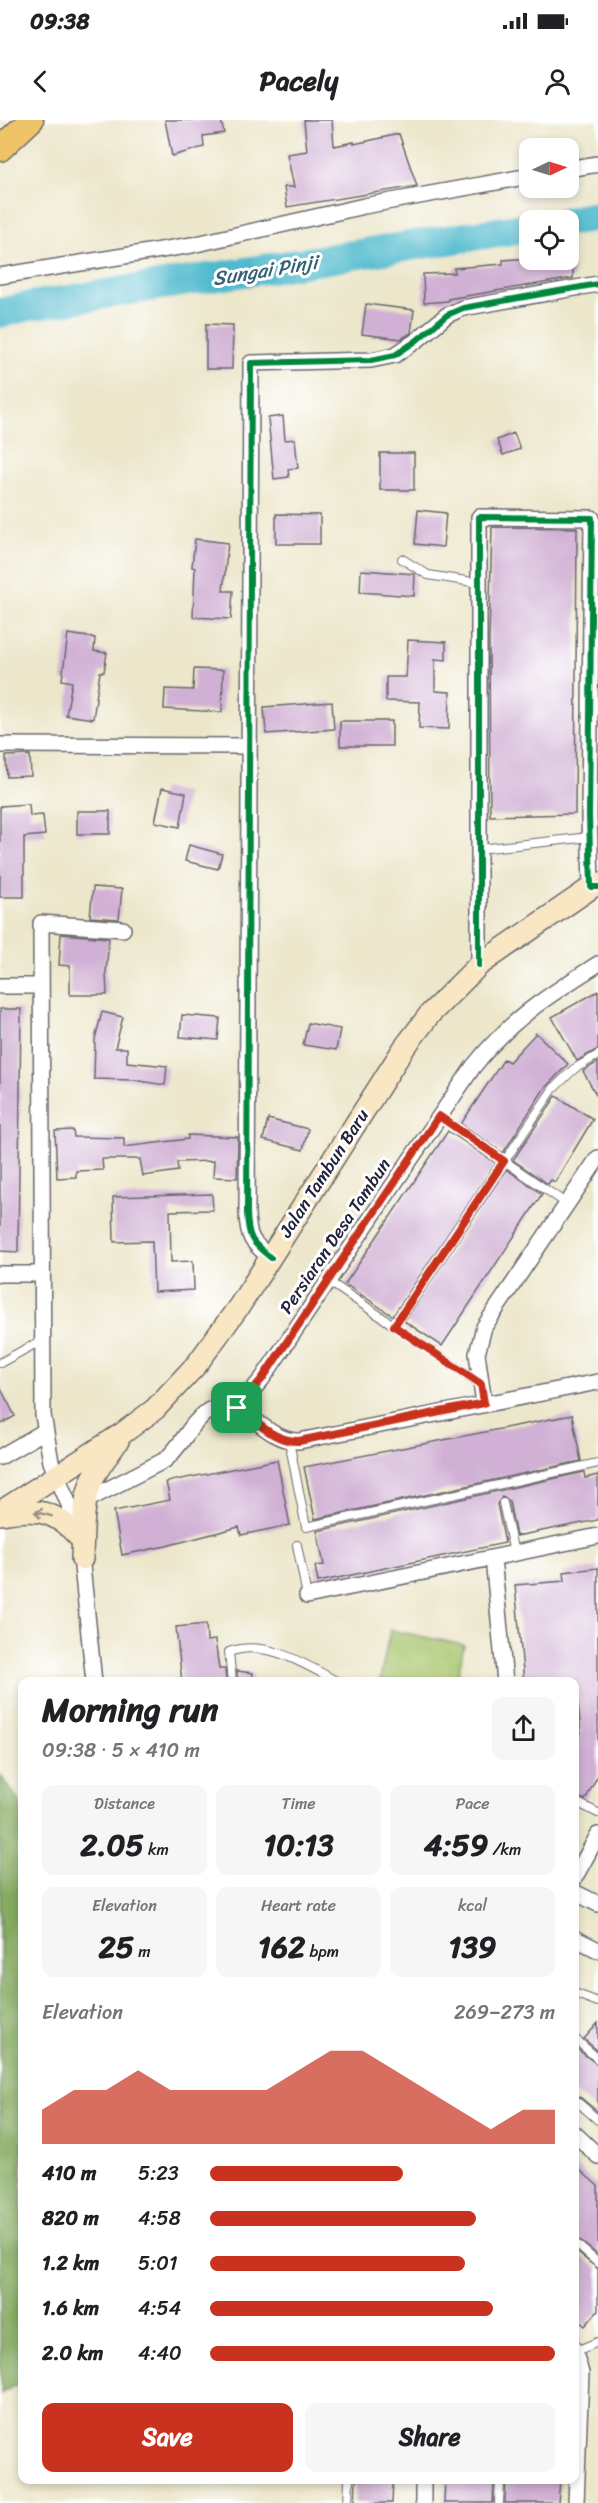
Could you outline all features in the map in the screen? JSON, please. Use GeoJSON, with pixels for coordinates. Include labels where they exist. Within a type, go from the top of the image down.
{"type":"FeatureCollection","features":[{"type":"Feature","properties":{"kind":"main road"},"geometry":{"type":"LineString","coordinates":[[0,149],[31,120]]}},
{"type":"Feature","properties":{"kind":"main road","name":"Jalan Tambun Baru"},"geometry":{"type":"LineString","coordinates":[[0,1513],[123,1433],[155,1409],[197,1364],[219,1336],[404,1048],[430,1014],[479,965],[596,886]]}},
{"type":"Feature","properties":{"kind":"main road"},"geometry":{"type":"LineString","coordinates":[[82,1558],[87,1500],[92,1481],[123,1433]]}},
{"type":"Feature","properties":{"kind":"main road"},"geometry":{"type":"LineString","coordinates":[[0,1513],[28,1510],[51,1515],[79,1537]]}},
{"type":"Feature","properties":{"kind":"street"},"geometry":{"type":"LineString","coordinates":[[579,167],[598,164]]}},
{"type":"Feature","properties":{"kind":"street"},"geometry":{"type":"LineString","coordinates":[[0,276],[192,245],[364,206],[519,178]]}},
{"type":"Feature","properties":{"kind":"street"},"geometry":{"type":"LineString","coordinates":[[271,1257],[253,1243],[248,1233],[247,1213],[251,363],[372,360],[395,355],[447,315],[463,308],[598,284]]}},
{"type":"Feature","properties":{"kind":"street"},"geometry":{"type":"LineString","coordinates":[[479,965],[479,517],[592,518],[590,837],[596,886]]}},
{"type":"Feature","properties":{"kind":"street"},"geometry":{"type":"LineString","coordinates":[[0,745],[248,746]]}},
{"type":"Feature","properties":{"kind":"street"},"geometry":{"type":"LineString","coordinates":[[94,1677],[79,1537],[73,1515],[56,1476],[45,1431],[42,1340],[41,923],[123,929]]}},
{"type":"Feature","properties":{"kind":"street","name":"Persiaran Desa Tambun"},"geometry":{"type":"LineString","coordinates":[[237,1408],[262,1379],[473,1066],[507,1027],[545,997],[598,964]]}},
{"type":"Feature","properties":{"kind":"street"},"geometry":{"type":"LineString","coordinates":[[0,986],[41,986]]}},
{"type":"Feature","properties":{"kind":"street"},"geometry":{"type":"LineString","coordinates":[[484,1403],[477,1354],[484,1327],[598,1158]]}},
{"type":"Feature","properties":{"kind":"street"},"geometry":{"type":"LineString","coordinates":[[0,1274],[42,1274]]}},
{"type":"Feature","properties":{"kind":"street"},"geometry":{"type":"LineString","coordinates":[[87,1500],[165,1460],[175,1452],[197,1420],[217,1407],[227,1405],[237,1408],[269,1433],[289,1441],[598,1382]]}},
{"type":"Feature","properties":{"kind":"street"},"geometry":{"type":"LineString","coordinates":[[0,1457],[45,1431]]}},
{"type":"Feature","properties":{"kind":"street"},"geometry":{"type":"LineString","coordinates":[[307,1596],[598,1536]]}},
{"type":"Feature","properties":{"kind":"street"},"geometry":{"type":"LineString","coordinates":[[493,1558],[505,1677]]}},
{"type":"Feature","properties":{"kind":"street"},"geometry":{"type":"LineString","coordinates":[[579,1870],[598,1835]]}},
{"type":"Feature","properties":{"kind":"street"},"geometry":{"type":"LineString","coordinates":[[579,1894],[598,1904]]}},
{"type":"Feature","properties":{"kind":"street"},"geometry":{"type":"LineString","coordinates":[[579,1940],[598,1950]]}},
{"type":"Feature","properties":{"kind":"street"},"geometry":{"type":"LineString","coordinates":[[579,2138],[598,2156]]}},
{"type":"Feature","properties":{"kind":"street"},"geometry":{"type":"LineString","coordinates":[[579,2365],[581,2373],[579,2425]]}},
{"type":"Feature","properties":{"kind":"street"},"geometry":{"type":"LineString","coordinates":[[423,2484],[423,2503]]}},
{"type":"Feature","properties":{"kind":"street"},"geometry":{"type":"LineString","coordinates":[[576,2503],[577,2484]]}},
{"type":"Feature","properties":{"kind":"lane"},"geometry":{"type":"LineString","coordinates":[[402,559],[428,575],[479,583]]}},
{"type":"Feature","properties":{"kind":"lane"},"geometry":{"type":"LineString","coordinates":[[479,849],[590,837]]}},
{"type":"Feature","properties":{"kind":"lane"},"geometry":{"type":"LineString","coordinates":[[394,1326],[552,1089],[574,1069],[598,1055]]}},
{"type":"Feature","properties":{"kind":"lane"},"geometry":{"type":"LineString","coordinates":[[439,1116],[567,1204]]}},
{"type":"Feature","properties":{"kind":"lane"},"geometry":{"type":"LineString","coordinates":[[328,1281],[481,1384]]}},
{"type":"Feature","properties":{"kind":"lane"},"geometry":{"type":"LineString","coordinates":[[0,1364],[42,1340]]}},
{"type":"Feature","properties":{"kind":"lane"},"geometry":{"type":"LineString","coordinates":[[289,1441],[306,1527],[598,1463]]}},
{"type":"Feature","properties":{"kind":"lane"},"geometry":{"type":"LineString","coordinates":[[502,1503],[514,1553]]}},
{"type":"Feature","properties":{"kind":"lane"},"geometry":{"type":"LineString","coordinates":[[297,1545],[307,1596]]}},
{"type":"Feature","properties":{"kind":"lane"},"geometry":{"type":"LineString","coordinates":[[232,1677],[229,1652],[237,1649],[263,1649],[288,1657],[328,1677]]}},
{"type":"Feature","properties":{"kind":"lane"},"geometry":{"type":"LineString","coordinates":[[579,1804],[598,1813]]}},
{"type":"Feature","properties":{"kind":"lane"},"geometry":{"type":"LineString","coordinates":[[579,1995],[598,2002]]}},
{"type":"Feature","properties":{"kind":"lane"},"geometry":{"type":"LineString","coordinates":[[579,2043],[598,2060]]}},
{"type":"Feature","properties":{"kind":"lane"},"geometry":{"type":"LineString","coordinates":[[579,2103],[598,2120]]}},
{"type":"Feature","properties":{"kind":"lane"},"geometry":{"type":"LineString","coordinates":[[579,2246],[598,2263]]}},
{"type":"Feature","properties":{"kind":"lane"},"geometry":{"type":"LineString","coordinates":[[579,2349],[598,2342]]}},
{"type":"Feature","properties":{"kind":"lane"},"geometry":{"type":"LineString","coordinates":[[348,2503],[349,2484]]}},
{"type":"Feature","properties":{"kind":"lane"},"geometry":{"type":"LineString","coordinates":[[499,2503],[500,2484]]}},
{"type":"Feature","properties":{"kind":"green space"},"geometry":{"type":"Polygon","coordinates":[[[390,1630],[464,1645],[458,1677],[381,1677],[390,1630]]]}},
{"type":"Feature","properties":{"kind":"green space"},"geometry":{"type":"Polygon","coordinates":[[[0,1775],[18,1800],[18,2384],[0,2394],[0,1775]]]}},
{"type":"Feature","properties":{"kind":"building"},"geometry":{"type":"Polygon","coordinates":[[[165,120],[221,120],[224,133],[203,136],[204,147],[172,156],[165,120]]]}},
{"type":"Feature","properties":{"kind":"building"},"geometry":{"type":"Polygon","coordinates":[[[304,120],[332,120],[334,146],[399,134],[417,186],[287,207],[284,187],[294,187],[287,154],[307,151],[304,120]]]}},
{"type":"Feature","properties":{"kind":"building"},"geometry":{"type":"Polygon","coordinates":[[[519,259],[519,270],[573,270],[573,278],[448,299],[448,301],[424,303],[423,274],[455,273],[454,268],[503,264],[503,260],[519,259]]]}},
{"type":"Feature","properties":{"kind":"building"},"geometry":{"type":"Polygon","coordinates":[[[366,304],[414,310],[411,333],[401,339],[362,334],[366,304]]]}},
{"type":"Feature","properties":{"kind":"building"},"geometry":{"type":"Polygon","coordinates":[[[206,324],[233,325],[232,369],[206,369],[206,324]]]}},
{"type":"Feature","properties":{"kind":"building"},"geometry":{"type":"Polygon","coordinates":[[[283,416],[285,440],[295,439],[298,468],[288,469],[289,477],[274,479],[268,418],[283,416]]]}},
{"type":"Feature","properties":{"kind":"building"},"geometry":{"type":"Polygon","coordinates":[[[514,433],[520,449],[503,455],[497,440],[514,433]]]}},
{"type":"Feature","properties":{"kind":"building"},"geometry":{"type":"Polygon","coordinates":[[[380,453],[414,453],[414,490],[380,490],[380,453]]]}},
{"type":"Feature","properties":{"kind":"building"},"geometry":{"type":"Polygon","coordinates":[[[418,510],[446,513],[443,547],[415,544],[418,510]]]}},
{"type":"Feature","properties":{"kind":"building"},"geometry":{"type":"Polygon","coordinates":[[[276,514],[320,515],[320,544],[276,544],[276,514]]]}},
{"type":"Feature","properties":{"kind":"building"},"geometry":{"type":"Polygon","coordinates":[[[492,527],[577,528],[575,814],[490,816],[489,637],[492,527]]]}},
{"type":"Feature","properties":{"kind":"building"},"geometry":{"type":"Polygon","coordinates":[[[195,539],[228,543],[223,591],[233,591],[231,619],[193,617],[195,568],[192,567],[195,539]]]}},
{"type":"Feature","properties":{"kind":"building"},"geometry":{"type":"Polygon","coordinates":[[[361,570],[415,574],[414,596],[360,592],[361,570]]]}},
{"type":"Feature","properties":{"kind":"building"},"geometry":{"type":"Polygon","coordinates":[[[68,634],[95,638],[94,651],[107,653],[104,672],[100,672],[93,719],[66,715],[72,682],[62,680],[68,634]]]}},
{"type":"Feature","properties":{"kind":"building"},"geometry":{"type":"Polygon","coordinates":[[[408,640],[446,642],[446,660],[435,659],[435,691],[450,692],[449,729],[419,728],[420,702],[386,701],[386,677],[406,677],[408,640]]]}},
{"type":"Feature","properties":{"kind":"building"},"geometry":{"type":"Polygon","coordinates":[[[194,669],[223,670],[222,712],[164,709],[165,689],[193,690],[194,669]]]}},
{"type":"Feature","properties":{"kind":"building"},"geometry":{"type":"Polygon","coordinates":[[[332,702],[334,729],[266,734],[264,707],[332,702]]]}},
{"type":"Feature","properties":{"kind":"building"},"geometry":{"type":"Polygon","coordinates":[[[340,721],[392,721],[392,746],[340,746],[340,721]]]}},
{"type":"Feature","properties":{"kind":"building"},"geometry":{"type":"Polygon","coordinates":[[[30,755],[31,776],[7,777],[6,756],[30,755]]]}},
{"type":"Feature","properties":{"kind":"building"},"geometry":{"type":"Polygon","coordinates":[[[162,788],[186,793],[180,827],[155,822],[162,788]]]}},
{"type":"Feature","properties":{"kind":"building"},"geometry":{"type":"Polygon","coordinates":[[[29,804],[30,816],[43,815],[45,835],[24,837],[24,897],[0,897],[0,806],[29,804]]]}},
{"type":"Feature","properties":{"kind":"building"},"geometry":{"type":"Polygon","coordinates":[[[77,811],[110,811],[110,834],[77,834],[77,811]]]}},
{"type":"Feature","properties":{"kind":"building"},"geometry":{"type":"Polygon","coordinates":[[[189,845],[222,854],[218,869],[185,861],[189,845]]]}},
{"type":"Feature","properties":{"kind":"building"},"geometry":{"type":"Polygon","coordinates":[[[93,887],[122,889],[119,919],[90,917],[93,887]]]}},
{"type":"Feature","properties":{"kind":"building"},"geometry":{"type":"Polygon","coordinates":[[[61,934],[109,938],[107,995],[70,995],[70,966],[59,965],[61,934]]]}},
{"type":"Feature","properties":{"kind":"building"},"geometry":{"type":"Polygon","coordinates":[[[598,991],[598,1049],[577,1061],[552,1017],[598,991]]]}},
{"type":"Feature","properties":{"kind":"building"},"geometry":{"type":"Polygon","coordinates":[[[0,1009],[21,1009],[18,1252],[0,1251],[0,1009]]]}},
{"type":"Feature","properties":{"kind":"building"},"geometry":{"type":"Polygon","coordinates":[[[102,1012],[123,1017],[115,1048],[127,1048],[127,1062],[167,1066],[165,1085],[133,1080],[94,1079],[95,1039],[102,1012]]]}},
{"type":"Feature","properties":{"kind":"building"},"geometry":{"type":"Polygon","coordinates":[[[182,1015],[220,1018],[218,1040],[180,1037],[182,1015]]]}},
{"type":"Feature","properties":{"kind":"building"},"geometry":{"type":"Polygon","coordinates":[[[308,1023],[340,1029],[336,1050],[303,1045],[308,1023]]]}},
{"type":"Feature","properties":{"kind":"building"},"geometry":{"type":"Polygon","coordinates":[[[536,1033],[568,1064],[544,1089],[503,1153],[461,1124],[504,1059],[509,1062],[536,1033]]]}},
{"type":"Feature","properties":{"kind":"building"},"geometry":{"type":"Polygon","coordinates":[[[598,1062],[598,1098],[583,1071],[598,1062]]]}},
{"type":"Feature","properties":{"kind":"building"},"geometry":{"type":"Polygon","coordinates":[[[556,1096],[593,1119],[555,1182],[551,1180],[548,1184],[513,1160],[556,1096]]]}},
{"type":"Feature","properties":{"kind":"building"},"geometry":{"type":"Polygon","coordinates":[[[268,1119],[308,1129],[303,1150],[263,1140],[268,1119]]]}},
{"type":"Feature","properties":{"kind":"building"},"geometry":{"type":"Polygon","coordinates":[[[73,1130],[74,1137],[124,1138],[124,1147],[188,1139],[188,1135],[238,1137],[237,1178],[213,1177],[214,1161],[177,1162],[178,1171],[143,1176],[140,1159],[102,1159],[103,1170],[76,1171],[76,1177],[57,1178],[55,1131],[73,1130]]]}},
{"type":"Feature","properties":{"kind":"building"},"geometry":{"type":"Polygon","coordinates":[[[448,1131],[496,1163],[393,1316],[345,1284],[448,1131]]]}},
{"type":"Feature","properties":{"kind":"building"},"geometry":{"type":"Polygon","coordinates":[[[506,1169],[542,1194],[442,1346],[404,1321],[506,1169]]]}},
{"type":"Feature","properties":{"kind":"building"},"geometry":{"type":"Polygon","coordinates":[[[212,1194],[213,1210],[170,1211],[171,1262],[193,1261],[194,1290],[154,1292],[152,1241],[114,1242],[113,1197],[212,1194]]]}},
{"type":"Feature","properties":{"kind":"building"},"geometry":{"type":"Polygon","coordinates":[[[0,1387],[15,1416],[0,1425],[0,1387]]]}},
{"type":"Feature","properties":{"kind":"building"},"geometry":{"type":"Polygon","coordinates":[[[572,1415],[581,1461],[315,1519],[304,1467],[572,1415]]]}},
{"type":"Feature","properties":{"kind":"building"},"geometry":{"type":"Polygon","coordinates":[[[277,1460],[290,1525],[241,1535],[239,1527],[122,1555],[114,1511],[170,1500],[166,1482],[277,1460]]]}},
{"type":"Feature","properties":{"kind":"building"},"geometry":{"type":"Polygon","coordinates":[[[584,1472],[585,1478],[598,1475],[598,1520],[516,1536],[509,1501],[502,1497],[497,1504],[505,1543],[318,1582],[315,1566],[324,1565],[317,1531],[584,1472]]]}},
{"type":"Feature","properties":{"kind":"building"},"geometry":{"type":"Polygon","coordinates":[[[598,1568],[598,1775],[585,1800],[579,1797],[579,1737],[581,1733],[579,1677],[524,1677],[515,1585],[565,1581],[564,1572],[598,1568]]]}},
{"type":"Feature","properties":{"kind":"building"},"geometry":{"type":"Polygon","coordinates":[[[206,1624],[207,1641],[215,1640],[219,1669],[225,1669],[226,1677],[181,1677],[176,1627],[206,1624]]]}},
{"type":"Feature","properties":{"kind":"building"},"geometry":{"type":"Polygon","coordinates":[[[237,1671],[253,1673],[253,1677],[238,1677],[237,1671]]]}},
{"type":"Feature","properties":{"kind":"building"},"geometry":{"type":"Polygon","coordinates":[[[598,2023],[598,2051],[584,2039],[598,2023]]]}},
{"type":"Feature","properties":{"kind":"building"},"geometry":{"type":"Polygon","coordinates":[[[579,2051],[598,2065],[598,2112],[579,2096],[579,2051]]]}},
{"type":"Feature","properties":{"kind":"building"},"geometry":{"type":"Polygon","coordinates":[[[579,2169],[598,2186],[598,2255],[579,2240],[579,2169]]]}},
{"type":"Feature","properties":{"kind":"building"},"geometry":{"type":"Polygon","coordinates":[[[579,2254],[598,2269],[598,2311],[585,2326],[579,2321],[579,2254]]]}},
{"type":"Feature","properties":{"kind":"building"},"geometry":{"type":"Polygon","coordinates":[[[356,2484],[393,2484],[392,2503],[355,2503],[356,2484]]]}},
{"type":"Feature","properties":{"kind":"building"},"geometry":{"type":"Polygon","coordinates":[[[445,2484],[494,2484],[493,2503],[444,2503],[445,2484]]]}},
{"type":"Feature","properties":{"kind":"building"},"geometry":{"type":"Polygon","coordinates":[[[506,2484],[560,2484],[558,2503],[505,2503],[506,2484]]]}},
{"type":"Feature","properties":{"kind":"waterway","name":"Sungai Pinji"},"geometry":{"type":"LineString","coordinates":[[579,219],[598,216]]}},
{"type":"Feature","properties":{"kind":"waterway","name":"Sungai Pinji"},"geometry":{"type":"LineString","coordinates":[[0,313],[30,306],[519,229]]}},
{"type":"Feature","properties":{"kind":"cycle path"},"geometry":{"type":"LineString","coordinates":[[271,1258],[252,1239],[248,1228],[247,1213],[251,363],[371,360],[395,355],[447,315],[463,308],[598,284]]}},
{"type":"Feature","properties":{"kind":"cycle path"},"geometry":{"type":"LineString","coordinates":[[479,965],[479,517],[592,518],[589,816],[591,887],[598,887]]}},
{"type":"Feature","properties":{"kind":"route"},"geometry":{"type":"LineString","coordinates":[[439,1116],[504,1161],[394,1326],[481,1384],[484,1403],[299,1441],[278,1438],[237,1408],[262,1379],[439,1116]]}}]}
